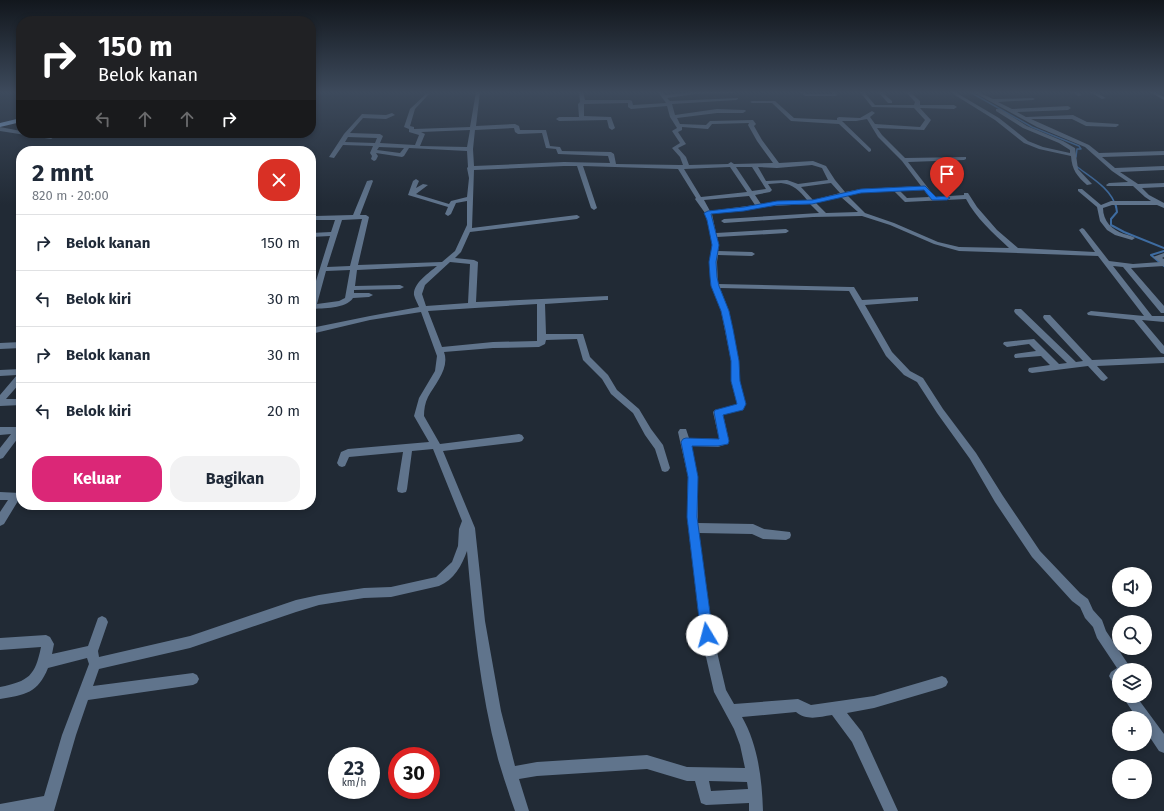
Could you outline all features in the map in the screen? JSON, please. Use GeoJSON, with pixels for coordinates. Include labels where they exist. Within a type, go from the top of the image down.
{"type":"FeatureCollection","features":[{"type":"Feature","properties":{"kind":"street"},"geometry":{"type":"LineString","coordinates":[[4,130],[16,132]]}},
{"type":"Feature","properties":{"kind":"street"},"geometry":{"type":"LineString","coordinates":[[332,158],[350,130]]}},
{"type":"Feature","properties":{"kind":"street"},"geometry":{"type":"LineString","coordinates":[[412,130],[415,131],[415,133],[422,134],[417,147]]}},
{"type":"Feature","properties":{"kind":"street"},"geometry":{"type":"LineString","coordinates":[[415,131],[462,130]]}},
{"type":"Feature","properties":{"kind":"street"},"geometry":{"type":"LineString","coordinates":[[474,130],[470,148],[470,168],[472,178],[469,213],[471,221],[469,230],[458,252],[426,279],[421,285],[418,294],[416,312],[440,350],[441,356],[439,372],[423,398],[419,416],[437,446],[466,514],[471,536],[482,646],[494,711],[510,774],[522,811]]}},
{"type":"Feature","properties":{"kind":"street"},"geometry":{"type":"LineString","coordinates":[[517,130],[544,131],[546,147],[558,148],[564,164]]}},
{"type":"Feature","properties":{"kind":"street"},"geometry":{"type":"LineString","coordinates":[[680,130],[675,131],[683,144],[675,147],[683,157],[683,166],[698,199],[711,220],[714,235],[715,253],[713,262],[715,286],[728,323],[735,361],[735,381],[741,404],[740,408],[718,412],[724,441],[718,443],[685,437],[693,477],[692,517],[707,635],[714,668],[720,692],[732,711],[747,745],[754,775],[756,811]]}},
{"type":"Feature","properties":{"kind":"street"},"geometry":{"type":"LineString","coordinates":[[754,130],[763,146],[767,148],[774,158],[780,172]]}},
{"type":"Feature","properties":{"kind":"street"},"geometry":{"type":"LineString","coordinates":[[848,130],[869,150]]}},
{"type":"Feature","properties":{"kind":"street"},"geometry":{"type":"LineString","coordinates":[[876,130],[885,143],[904,160],[934,198]]}},
{"type":"Feature","properties":{"kind":"street"},"geometry":{"type":"LineString","coordinates":[[1011,130],[1026,142],[1041,148],[1074,150],[1086,147]]}},
{"type":"Feature","properties":{"kind":"street"},"geometry":{"type":"LineString","coordinates":[[1032,130],[1061,142],[1074,150]]}},
{"type":"Feature","properties":{"kind":"street"},"geometry":{"type":"LineString","coordinates":[[1049,130],[1086,147],[1157,203],[1164,206]]}},
{"type":"Feature","properties":{"kind":"street"},"geometry":{"type":"LineString","coordinates":[[346,135],[380,136],[373,154],[375,156],[374,159]]}},
{"type":"Feature","properties":{"kind":"street"},"geometry":{"type":"LineString","coordinates":[[341,143],[408,146],[435,149],[470,148]]}},
{"type":"Feature","properties":{"kind":"street"},"geometry":{"type":"LineString","coordinates":[[374,151],[402,155],[408,146]]}},
{"type":"Feature","properties":{"kind":"street"},"geometry":{"type":"LineString","coordinates":[[1074,150],[1072,160],[1078,174],[1089,184]]}},
{"type":"Feature","properties":{"kind":"street"},"geometry":{"type":"LineString","coordinates":[[560,153],[611,154],[613,165]]}},
{"type":"Feature","properties":{"kind":"street"},"geometry":{"type":"LineString","coordinates":[[1097,155],[1164,153]]}},
{"type":"Feature","properties":{"kind":"street"},"geometry":{"type":"LineString","coordinates":[[904,160],[964,158]]}},
{"type":"Feature","properties":{"kind":"street"},"geometry":{"type":"LineString","coordinates":[[764,183],[780,172],[813,163],[818,164],[824,167],[832,181],[863,214]]}},
{"type":"Feature","properties":{"kind":"street"},"geometry":{"type":"LineString","coordinates":[[470,168],[564,164],[683,166],[731,164],[754,166],[780,172],[798,185],[825,215]]}},
{"type":"Feature","properties":{"kind":"street"},"geometry":{"type":"LineString","coordinates":[[580,164],[594,208]]}},
{"type":"Feature","properties":{"kind":"street"},"geometry":{"type":"LineString","coordinates":[[731,164],[759,206]]}},
{"type":"Feature","properties":{"kind":"street"},"geometry":{"type":"LineString","coordinates":[[698,199],[725,197],[769,190],[754,166]]}},
{"type":"Feature","properties":{"kind":"street"},"geometry":{"type":"LineString","coordinates":[[1114,170],[1164,168]]}},
{"type":"Feature","properties":{"kind":"street"},"geometry":{"type":"LineString","coordinates":[[356,217],[370,180]]}},
{"type":"Feature","properties":{"kind":"street"},"geometry":{"type":"LineString","coordinates":[[411,194],[416,181]]}},
{"type":"Feature","properties":{"kind":"street"},"geometry":{"type":"LineString","coordinates":[[798,185],[832,181]]}},
{"type":"Feature","properties":{"kind":"street"},"geometry":{"type":"LineString","coordinates":[[1109,185],[1164,185]]}},
{"type":"Feature","properties":{"kind":"street"},"geometry":{"type":"LineString","coordinates":[[411,194],[425,186]]}},
{"type":"Feature","properties":{"kind":"street"},"geometry":{"type":"LineString","coordinates":[[708,213],[744,209],[777,203],[812,202],[861,191],[925,188]]}},
{"type":"Feature","properties":{"kind":"street"},"geometry":{"type":"LineString","coordinates":[[895,189],[905,200],[967,195],[974,208],[996,232],[1016,250]]}},
{"type":"Feature","properties":{"kind":"street"},"geometry":{"type":"LineString","coordinates":[[1080,190],[1100,207]]}},
{"type":"Feature","properties":{"kind":"street"},"geometry":{"type":"LineString","coordinates":[[411,194],[450,206]]}},
{"type":"Feature","properties":{"kind":"street"},"geometry":{"type":"LineString","coordinates":[[448,214],[450,206],[453,202],[470,198]]}},
{"type":"Feature","properties":{"kind":"street"},"geometry":{"type":"LineString","coordinates":[[1100,207],[1110,203],[1157,203]]}},
{"type":"Feature","properties":{"kind":"street"},"geometry":{"type":"LineString","coordinates":[[1100,207],[1099,210],[1103,223],[1108,229],[1132,238]]}},
{"type":"Feature","properties":{"kind":"street"},"geometry":{"type":"LineString","coordinates":[[711,220],[724,221],[863,214],[900,227],[936,243],[959,249],[1100,254]]}},
{"type":"Feature","properties":{"kind":"street"},"geometry":{"type":"LineString","coordinates":[[519,223],[529,216]]}},
{"type":"Feature","properties":{"kind":"street"},"geometry":{"type":"LineString","coordinates":[[316,218],[366,217],[347,301],[316,306]]}},
{"type":"Feature","properties":{"kind":"street"},"geometry":{"type":"LineString","coordinates":[[469,230],[577,217]]}},
{"type":"Feature","properties":{"kind":"street"},"geometry":{"type":"LineString","coordinates":[[316,284],[323,269],[339,218]]}},
{"type":"Feature","properties":{"kind":"street"},"geometry":{"type":"LineString","coordinates":[[724,221],[729,233]]}},
{"type":"Feature","properties":{"kind":"street"},"geometry":{"type":"LineString","coordinates":[[1082,230],[1150,318]]}},
{"type":"Feature","properties":{"kind":"street"},"geometry":{"type":"LineString","coordinates":[[714,235],[786,231]]}},
{"type":"Feature","properties":{"kind":"street"},"geometry":{"type":"LineString","coordinates":[[316,235],[333,234]]}},
{"type":"Feature","properties":{"kind":"street"},"geometry":{"type":"LineString","coordinates":[[715,253],[752,254]]}},
{"type":"Feature","properties":{"kind":"street"},"geometry":{"type":"LineString","coordinates":[[1164,255],[1157,258],[1164,263]]}},
{"type":"Feature","properties":{"kind":"street"},"geometry":{"type":"LineString","coordinates":[[323,269],[411,266],[447,262],[474,262],[472,305]]}},
{"type":"Feature","properties":{"kind":"street"},"geometry":{"type":"LineString","coordinates":[[1109,263],[1125,265],[1164,263]]}},
{"type":"Feature","properties":{"kind":"street"},"geometry":{"type":"LineString","coordinates":[[1125,265],[1164,311]]}},
{"type":"Feature","properties":{"kind":"street"},"geometry":{"type":"LineString","coordinates":[[715,286],[851,289],[880,336],[889,354],[907,373],[920,380],[940,411],[973,456],[999,499],[1036,554],[1063,584],[1086,604],[1089,614],[1098,624],[1100,634],[1121,663]]}},
{"type":"Feature","properties":{"kind":"street"},"geometry":{"type":"LineString","coordinates":[[350,292],[400,287]]}},
{"type":"Feature","properties":{"kind":"street"},"geometry":{"type":"LineString","coordinates":[[350,292],[369,294]]}},
{"type":"Feature","properties":{"kind":"street"},"geometry":{"type":"LineString","coordinates":[[316,330],[370,318],[387,318],[416,312],[472,305],[605,298]]}},
{"type":"Feature","properties":{"kind":"street"},"geometry":{"type":"LineString","coordinates":[[859,304],[915,299]]}},
{"type":"Feature","properties":{"kind":"street"},"geometry":{"type":"LineString","coordinates":[[440,350],[493,345],[539,344],[542,342],[541,302]]}},
{"type":"Feature","properties":{"kind":"street"},"geometry":{"type":"LineString","coordinates":[[1018,311],[1074,365]]}},
{"type":"Feature","properties":{"kind":"street"},"geometry":{"type":"LineString","coordinates":[[1091,313],[1136,318],[1164,319]]}},
{"type":"Feature","properties":{"kind":"street"},"geometry":{"type":"LineString","coordinates":[[1047,317],[1104,378]]}},
{"type":"Feature","properties":{"kind":"street"},"geometry":{"type":"LineString","coordinates":[[1136,318],[1164,351]]}},
{"type":"Feature","properties":{"kind":"street"},"geometry":{"type":"LineString","coordinates":[[542,338],[581,337],[586,358],[604,377],[614,392],[636,410],[648,432],[660,448],[665,468]]}},
{"type":"Feature","properties":{"kind":"street"},"geometry":{"type":"LineString","coordinates":[[1007,344],[1031,341],[1057,367]]}},
{"type":"Feature","properties":{"kind":"street"},"geometry":{"type":"LineString","coordinates":[[0,346],[16,345]]}},
{"type":"Feature","properties":{"kind":"street"},"geometry":{"type":"LineString","coordinates":[[1018,356],[1043,353]]}},
{"type":"Feature","properties":{"kind":"street"},"geometry":{"type":"LineString","coordinates":[[1032,370],[1090,363],[1164,360]]}},
{"type":"Feature","properties":{"kind":"street"},"geometry":{"type":"LineString","coordinates":[[0,372],[16,372]]}},
{"type":"Feature","properties":{"kind":"street"},"geometry":{"type":"LineString","coordinates":[[0,402],[16,382]]}},
{"type":"Feature","properties":{"kind":"street"},"geometry":{"type":"LineString","coordinates":[[0,402],[16,402]]}},
{"type":"Feature","properties":{"kind":"street"},"geometry":{"type":"LineString","coordinates":[[0,431],[16,429]]}},
{"type":"Feature","properties":{"kind":"street"},"geometry":{"type":"LineString","coordinates":[[0,455],[16,434]]}},
{"type":"Feature","properties":{"kind":"street"},"geometry":{"type":"LineString","coordinates":[[342,463],[344,455],[348,453],[519,438]]}},
{"type":"Feature","properties":{"kind":"street"},"geometry":{"type":"LineString","coordinates":[[402,489],[410,447]]}},
{"type":"Feature","properties":{"kind":"street"},"geometry":{"type":"LineString","coordinates":[[0,496],[16,496],[0,521]]}},
{"type":"Feature","properties":{"kind":"street"},"geometry":{"type":"LineString","coordinates":[[95,664],[190,642],[296,606],[320,600],[364,593],[391,592],[435,583],[456,565],[463,546],[464,529],[467,522]]}},
{"type":"Feature","properties":{"kind":"street"},"geometry":{"type":"LineString","coordinates":[[694,528],[753,530],[764,534],[786,535]]}},
{"type":"Feature","properties":{"kind":"street"},"geometry":{"type":"LineString","coordinates":[[0,811],[48,807],[69,735],[95,664],[92,651],[102,622]]}},
{"type":"Feature","properties":{"kind":"street"},"geometry":{"type":"LineString","coordinates":[[0,644],[46,641],[48,644],[40,675],[31,685],[0,694]]}},
{"type":"Feature","properties":{"kind":"street"},"geometry":{"type":"LineString","coordinates":[[44,664],[59,658],[92,651]]}},
{"type":"Feature","properties":{"kind":"street"},"geometry":{"type":"LineString","coordinates":[[84,694],[193,679]]}},
{"type":"Feature","properties":{"kind":"street"},"geometry":{"type":"LineString","coordinates":[[732,711],[798,705],[805,711],[811,712],[874,702],[942,682]]}},
{"type":"Feature","properties":{"kind":"street"},"geometry":{"type":"LineString","coordinates":[[1133,703],[1140,711]]}},
{"type":"Feature","properties":{"kind":"street"},"geometry":{"type":"LineString","coordinates":[[835,708],[857,737],[891,811]]}},
{"type":"Feature","properties":{"kind":"street"},"geometry":{"type":"LineString","coordinates":[[1152,728],[1164,746]]}},
{"type":"Feature","properties":{"kind":"street"},"geometry":{"type":"LineString","coordinates":[[510,774],[537,770],[648,762],[687,774],[754,775]]}},
{"type":"Feature","properties":{"kind":"street"},"geometry":{"type":"LineString","coordinates":[[702,775],[706,798],[756,796]]}},
{"type":"Feature","properties":{"kind":"waterway"},"geometry":{"type":"LineString","coordinates":[[1039,130],[1079,146],[1081,149],[1077,149],[1076,157]]}},
{"type":"Feature","properties":{"kind":"waterway"},"geometry":{"type":"LineString","coordinates":[[1076,166],[1110,194],[1116,207]]}},
{"type":"Feature","properties":{"kind":"waterway"},"geometry":{"type":"LineString","coordinates":[[1116,206],[1117,212],[1111,219],[1111,225],[1124,232],[1164,248]]}},
{"type":"Feature","properties":{"kind":"waterway"},"geometry":{"type":"LineString","coordinates":[[1164,251],[1151,255],[1164,266]]}},
{"type":"Feature","properties":{"kind":"route"},"geometry":{"type":"LineString","coordinates":[[707,635],[692,517],[693,477],[686,442],[718,443],[724,441],[725,439],[718,412],[741,407],[735,381],[735,361],[729,329],[725,311],[715,286],[713,262],[716,245],[711,220],[708,213],[744,209],[777,203],[814,202],[817,200],[861,191],[925,188],[934,198],[947,198]]}}]}
